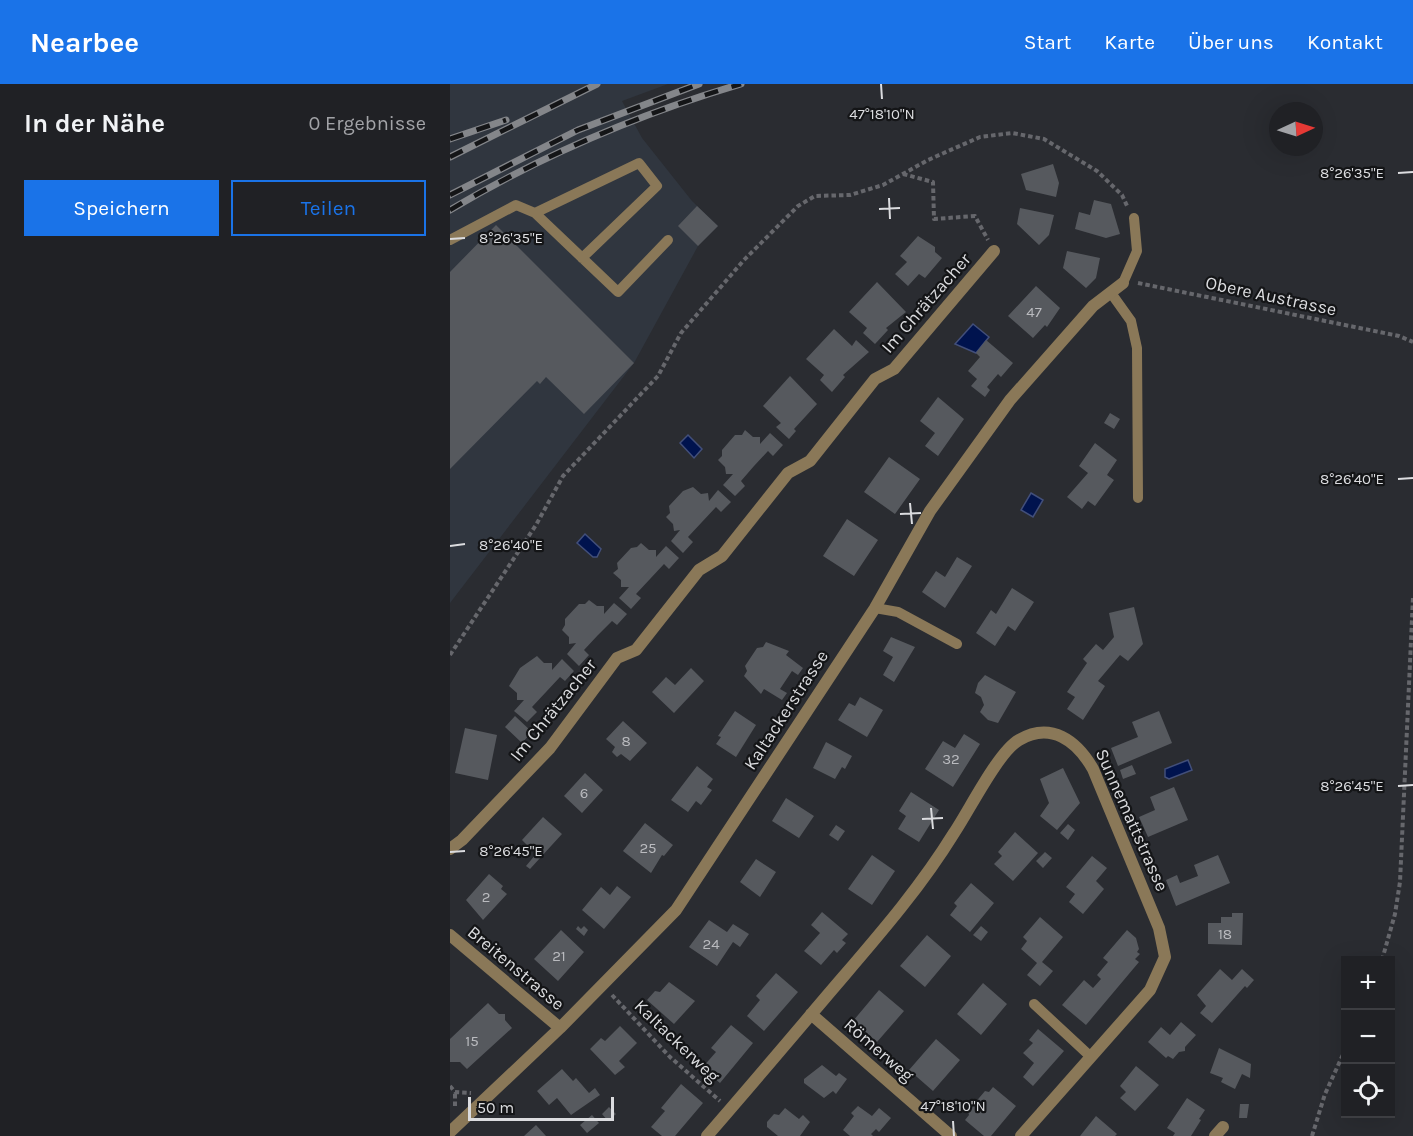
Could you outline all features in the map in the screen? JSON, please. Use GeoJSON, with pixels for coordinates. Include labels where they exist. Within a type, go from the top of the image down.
{"type":"FeatureCollection","features":[{"type":"Feature","properties":{"kind":"street","name":"Im Chrätzacher"},"geometry":{"type":"LineString","coordinates":[[450,849],[462,840],[550,748],[617,658],[636,650],[699,570],[722,556],[788,473],[810,461],[875,379],[894,369],[994,251]]}},
{"type":"Feature","properties":{"kind":"street","name":"Kaltackerstrasse"},"geometry":{"type":"LineString","coordinates":[[450,1132],[560,1028],[676,910],[875,608],[930,511],[1010,400],[1075,324],[1093,306],[1123,284]]}},
{"type":"Feature","properties":{"kind":"street","name":"Sunnemattstrasse"},"geometry":{"type":"LineString","coordinates":[[707,1136],[911,896],[937,862],[1008,748],[1030,735],[1056,735],[1071,741],[1083,750],[1093,769],[1159,928],[1164,950],[1162,966],[1150,990],[1021,1136]]}},
{"type":"Feature","properties":{"kind":"street","name":"Breitenstrasse"},"geometry":{"type":"LineString","coordinates":[[450,935],[560,1028]]}},
{"type":"Feature","properties":{"kind":"street","name":"Römerweg"},"geometry":{"type":"LineString","coordinates":[[811,1014],[951,1136]]}},
{"type":"Feature","properties":{"kind":"lane"},"geometry":{"type":"LineString","coordinates":[[535,213],[639,163],[657,186],[582,258]]}},
{"type":"Feature","properties":{"kind":"lane"},"geometry":{"type":"LineString","coordinates":[[450,240],[516,205],[535,213],[618,292],[668,240]]}},
{"type":"Feature","properties":{"kind":"lane"},"geometry":{"type":"LineString","coordinates":[[1123,284],[1137,251],[1134,218]]}},
{"type":"Feature","properties":{"kind":"lane"},"geometry":{"type":"LineString","coordinates":[[1111,293],[1131,321],[1137,348],[1138,498]]}},
{"type":"Feature","properties":{"kind":"lane"},"geometry":{"type":"LineString","coordinates":[[875,608],[898,612],[957,644]]}},
{"type":"Feature","properties":{"kind":"lane"},"geometry":{"type":"LineString","coordinates":[[1034,1004],[1091,1057]]}},
{"type":"Feature","properties":{"kind":"path"},"geometry":{"type":"LineString","coordinates":[[450,655],[536,525],[563,476],[658,376],[681,333],[744,260],[798,206],[815,196],[850,195],[883,185],[928,160],[980,137],[1012,133],[1044,139],[1097,171],[1122,195],[1134,218]]}},
{"type":"Feature","properties":{"kind":"path"},"geometry":{"type":"LineString","coordinates":[[903,174],[933,182],[934,219],[975,216],[994,251]]}},
{"type":"Feature","properties":{"kind":"path","name":"Obere Austrasse"},"geometry":{"type":"LineString","coordinates":[[1123,284],[1142,283],[1399,336],[1413,342]]}},
{"type":"Feature","properties":{"kind":"path"},"geometry":{"type":"LineString","coordinates":[[1383,956],[1395,915],[1400,882],[1413,597]]}},
{"type":"Feature","properties":{"kind":"path","name":"Kaltackerweg"},"geometry":{"type":"LineString","coordinates":[[607,990],[670,1057],[730,1109]]}},
{"type":"Feature","properties":{"kind":"path"},"geometry":{"type":"LineString","coordinates":[[1312,1136],[1325,1094],[1341,1059]]}},
{"type":"Feature","properties":{"kind":"path"},"geometry":{"type":"LineString","coordinates":[[450,1086],[455,1092],[477,1094]]}},
{"type":"Feature","properties":{"kind":"shaded area"},"geometry":{"type":"Polygon","coordinates":[[[450,84],[668,84],[622,101],[642,138],[692,201],[718,226],[698,246],[634,363],[450,603],[450,84]]]}},
{"type":"Feature","properties":{"kind":"shaded area"},"geometry":{"type":"Polygon","coordinates":[[[973,324],[989,337],[976,353],[955,344],[973,324]]]}},
{"type":"Feature","properties":{"kind":"shaded area"},"geometry":{"type":"Polygon","coordinates":[[[688,435],[702,449],[694,458],[680,443],[688,435]]]}},
{"type":"Feature","properties":{"kind":"shaded area"},"geometry":{"type":"Polygon","coordinates":[[[1031,493],[1043,500],[1033,517],[1021,510],[1031,493]]]}},
{"type":"Feature","properties":{"kind":"shaded area"},"geometry":{"type":"Polygon","coordinates":[[[585,534],[601,549],[597,557],[593,557],[577,543],[585,534]]]}},
{"type":"Feature","properties":{"kind":"shaded area"},"geometry":{"type":"Polygon","coordinates":[[[1188,760],[1192,770],[1169,779],[1165,777],[1165,769],[1188,760]]]}},
{"type":"Feature","properties":{"kind":"building"},"geometry":{"type":"Polygon","coordinates":[[[1053,164],[1059,183],[1056,197],[1026,190],[1021,174],[1053,164]]]}},
{"type":"Feature","properties":{"kind":"building"},"geometry":{"type":"Polygon","coordinates":[[[1094,200],[1111,204],[1120,234],[1106,238],[1075,229],[1079,212],[1090,215],[1094,200]]]}},
{"type":"Feature","properties":{"kind":"building"},"geometry":{"type":"Polygon","coordinates":[[[697,206],[718,226],[698,246],[678,226],[697,206]]]}},
{"type":"Feature","properties":{"kind":"building"},"geometry":{"type":"Polygon","coordinates":[[[1020,208],[1054,215],[1049,235],[1039,245],[1017,224],[1020,208]]]}},
{"type":"Feature","properties":{"kind":"building"},"geometry":{"type":"Polygon","coordinates":[[[496,225],[634,363],[584,414],[546,377],[540,384],[537,381],[450,469],[450,272],[496,225]]]}},
{"type":"Feature","properties":{"kind":"building"},"geometry":{"type":"Polygon","coordinates":[[[918,236],[935,247],[935,252],[942,258],[925,278],[919,274],[908,286],[895,274],[907,262],[900,256],[918,236]]]}},
{"type":"Feature","properties":{"kind":"building"},"geometry":{"type":"Polygon","coordinates":[[[1067,251],[1100,258],[1096,278],[1086,288],[1063,268],[1067,251]]]}},
{"type":"Feature","properties":{"kind":"building"},"geometry":{"type":"Polygon","coordinates":[[[877,282],[906,312],[886,328],[888,330],[875,344],[863,333],[867,328],[849,312],[877,282]]]}},
{"type":"Feature","properties":{"kind":"building"},"geometry":{"type":"Polygon","coordinates":[[[1036,286],[1060,308],[1047,327],[1045,325],[1033,338],[1008,316],[1036,286]]]}},
{"type":"Feature","properties":{"kind":"building"},"geometry":{"type":"Polygon","coordinates":[[[834,329],[852,346],[856,340],[869,352],[843,375],[845,377],[832,392],[820,380],[824,375],[806,359],[834,329]]]}},
{"type":"Feature","properties":{"kind":"building"},"geometry":{"type":"Polygon","coordinates":[[[986,340],[1013,363],[1001,377],[998,374],[987,387],[990,390],[985,397],[971,386],[977,379],[968,371],[980,357],[976,353],[986,340]]]}},
{"type":"Feature","properties":{"kind":"building"},"geometry":{"type":"Polygon","coordinates":[[[790,376],[817,404],[794,429],[796,431],[789,439],[776,427],[781,423],[763,406],[790,376]]]}},
{"type":"Feature","properties":{"kind":"building"},"geometry":{"type":"Polygon","coordinates":[[[938,397],[964,419],[938,456],[925,446],[935,433],[920,421],[938,397]]]}},
{"type":"Feature","properties":{"kind":"building"},"geometry":{"type":"Polygon","coordinates":[[[1110,413],[1120,419],[1114,429],[1104,423],[1110,413]]]}},
{"type":"Feature","properties":{"kind":"building"},"geometry":{"type":"Polygon","coordinates":[[[745,430],[753,437],[760,437],[760,444],[770,433],[783,445],[773,456],[768,451],[741,481],[745,486],[735,496],[723,485],[733,474],[726,474],[725,467],[718,460],[722,456],[722,450],[735,435],[742,435],[745,430]]]}},
{"type":"Feature","properties":{"kind":"building"},"geometry":{"type":"Polygon","coordinates":[[[1095,443],[1117,460],[1107,475],[1114,480],[1095,506],[1088,501],[1082,509],[1067,497],[1088,473],[1079,466],[1095,443]]]}},
{"type":"Feature","properties":{"kind":"building"},"geometry":{"type":"Polygon","coordinates":[[[889,457],[920,479],[895,514],[864,492],[889,457]]]}},
{"type":"Feature","properties":{"kind":"building"},"geometry":{"type":"Polygon","coordinates":[[[693,487],[701,494],[708,493],[709,501],[718,490],[731,502],[721,512],[716,507],[688,537],[693,542],[683,553],[671,541],[680,530],[674,531],[673,524],[666,517],[670,513],[669,506],[683,491],[693,487]]]}},
{"type":"Feature","properties":{"kind":"building"},"geometry":{"type":"Polygon","coordinates":[[[847,519],[878,540],[854,576],[823,556],[847,519]]]}},
{"type":"Feature","properties":{"kind":"building"},"geometry":{"type":"Polygon","coordinates":[[[641,543],[649,550],[656,550],[656,557],[666,546],[679,558],[669,569],[664,564],[636,594],[641,598],[631,609],[619,598],[629,587],[621,587],[621,580],[613,573],[618,569],[617,563],[631,548],[641,543]]]}},
{"type":"Feature","properties":{"kind":"building"},"geometry":{"type":"Polygon","coordinates":[[[957,557],[972,566],[945,608],[922,592],[936,571],[945,577],[957,557]]]}},
{"type":"Feature","properties":{"kind":"building"},"geometry":{"type":"Polygon","coordinates":[[[1012,588],[1034,602],[1015,631],[1008,626],[995,646],[976,633],[991,610],[996,614],[1012,588]]]}},
{"type":"Feature","properties":{"kind":"building"},"geometry":{"type":"Polygon","coordinates":[[[589,600],[597,606],[604,606],[604,614],[614,603],[627,614],[617,625],[612,621],[584,650],[589,655],[579,666],[567,654],[576,643],[569,644],[569,637],[562,630],[565,619],[579,604],[585,604],[589,600]]]}},
{"type":"Feature","properties":{"kind":"building"},"geometry":{"type":"Polygon","coordinates":[[[1134,607],[1143,644],[1128,661],[1120,655],[1098,681],[1105,686],[1083,720],[1067,709],[1075,697],[1067,692],[1087,663],[1083,659],[1096,644],[1103,650],[1114,637],[1109,613],[1134,607]]]}},
{"type":"Feature","properties":{"kind":"building"},"geometry":{"type":"Polygon","coordinates":[[[891,637],[915,647],[894,682],[883,675],[893,657],[883,651],[891,637]]]}},
{"type":"Feature","properties":{"kind":"building"},"geometry":{"type":"Polygon","coordinates":[[[766,642],[789,651],[786,655],[803,668],[798,675],[792,671],[780,689],[787,693],[782,700],[764,689],[761,694],[744,676],[747,671],[745,666],[757,648],[763,647],[766,642]]]}},
{"type":"Feature","properties":{"kind":"building"},"geometry":{"type":"Polygon","coordinates":[[[537,656],[544,663],[552,663],[552,670],[562,659],[574,671],[565,681],[560,677],[532,707],[537,712],[527,722],[514,711],[524,700],[517,700],[517,693],[509,686],[520,668],[537,656]]]}},
{"type":"Feature","properties":{"kind":"building"},"geometry":{"type":"Polygon","coordinates":[[[691,668],[704,681],[674,713],[652,692],[666,677],[675,685],[691,668]]]}},
{"type":"Feature","properties":{"kind":"building"},"geometry":{"type":"Polygon","coordinates":[[[985,675],[1016,692],[998,723],[988,720],[980,712],[984,705],[981,697],[975,693],[978,683],[985,675]]]}},
{"type":"Feature","properties":{"kind":"building"},"geometry":{"type":"Polygon","coordinates":[[[860,697],[883,710],[867,737],[838,720],[849,703],[855,706],[860,697]]]}},
{"type":"Feature","properties":{"kind":"building"},"geometry":{"type":"Polygon","coordinates":[[[735,711],[756,725],[736,757],[716,744],[721,737],[718,736],[735,711]]]}},
{"type":"Feature","properties":{"kind":"building"},"geometry":{"type":"Polygon","coordinates":[[[1159,711],[1172,743],[1118,766],[1111,748],[1138,737],[1132,722],[1159,711]]]}},
{"type":"Feature","properties":{"kind":"building"},"geometry":{"type":"Polygon","coordinates":[[[515,716],[532,732],[522,743],[505,727],[515,716]]]}},
{"type":"Feature","properties":{"kind":"building"},"geometry":{"type":"Polygon","coordinates":[[[623,721],[647,743],[630,761],[621,754],[617,757],[612,752],[615,747],[606,739],[623,721]]]}},
{"type":"Feature","properties":{"kind":"building"},"geometry":{"type":"Polygon","coordinates":[[[465,728],[497,735],[488,780],[455,773],[465,728]]]}},
{"type":"Feature","properties":{"kind":"building"},"geometry":{"type":"Polygon","coordinates":[[[964,734],[980,744],[953,787],[925,769],[943,741],[955,748],[964,734]]]}},
{"type":"Feature","properties":{"kind":"building"},"geometry":{"type":"Polygon","coordinates":[[[826,742],[852,756],[845,769],[842,767],[835,779],[813,768],[826,742]]]}},
{"type":"Feature","properties":{"kind":"building"},"geometry":{"type":"Polygon","coordinates":[[[1132,765],[1136,774],[1123,779],[1120,770],[1132,765]]]}},
{"type":"Feature","properties":{"kind":"building"},"geometry":{"type":"Polygon","coordinates":[[[697,766],[713,779],[707,787],[712,790],[701,805],[696,801],[688,812],[671,800],[697,766]]]}},
{"type":"Feature","properties":{"kind":"building"},"geometry":{"type":"Polygon","coordinates":[[[1063,768],[1080,803],[1057,830],[1040,816],[1049,803],[1040,779],[1063,768]]]}},
{"type":"Feature","properties":{"kind":"building"},"geometry":{"type":"Polygon","coordinates":[[[585,773],[603,790],[582,813],[564,796],[585,773]]]}},
{"type":"Feature","properties":{"kind":"building"},"geometry":{"type":"Polygon","coordinates":[[[1174,787],[1188,820],[1148,837],[1139,817],[1155,810],[1150,797],[1174,787]]]}},
{"type":"Feature","properties":{"kind":"building"},"geometry":{"type":"Polygon","coordinates":[[[911,792],[939,810],[919,842],[898,829],[906,816],[899,811],[911,792]]]}},
{"type":"Feature","properties":{"kind":"building"},"geometry":{"type":"Polygon","coordinates":[[[786,798],[814,816],[799,838],[772,821],[786,798]]]}},
{"type":"Feature","properties":{"kind":"building"},"geometry":{"type":"Polygon","coordinates":[[[543,817],[562,834],[530,869],[526,866],[536,854],[522,840],[543,817]]]}},
{"type":"Feature","properties":{"kind":"building"},"geometry":{"type":"Polygon","coordinates":[[[645,823],[673,845],[664,856],[662,855],[651,873],[623,851],[645,823]]]}},
{"type":"Feature","properties":{"kind":"building"},"geometry":{"type":"Polygon","coordinates":[[[1068,824],[1075,830],[1068,840],[1060,833],[1068,824]]]}},
{"type":"Feature","properties":{"kind":"building"},"geometry":{"type":"Polygon","coordinates":[[[836,825],[845,831],[838,841],[829,835],[836,825]]]}},
{"type":"Feature","properties":{"kind":"building"},"geometry":{"type":"Polygon","coordinates":[[[1015,832],[1038,853],[1013,881],[994,864],[1002,856],[998,852],[1015,832]]]}},
{"type":"Feature","properties":{"kind":"building"},"geometry":{"type":"Polygon","coordinates":[[[1045,852],[1052,858],[1043,868],[1036,861],[1045,852]]]}},
{"type":"Feature","properties":{"kind":"building"},"geometry":{"type":"Polygon","coordinates":[[[872,855],[895,871],[872,905],[848,889],[872,855]]]}},
{"type":"Feature","properties":{"kind":"building"},"geometry":{"type":"Polygon","coordinates":[[[1218,855],[1230,883],[1176,906],[1166,880],[1177,875],[1180,883],[1198,876],[1194,865],[1218,855]]]}},
{"type":"Feature","properties":{"kind":"building"},"geometry":{"type":"Polygon","coordinates":[[[1092,856],[1107,868],[1096,881],[1104,889],[1083,914],[1069,902],[1075,894],[1066,887],[1092,856]]]}},
{"type":"Feature","properties":{"kind":"building"},"geometry":{"type":"Polygon","coordinates":[[[756,859],[776,872],[760,897],[740,882],[756,859]]]}},
{"type":"Feature","properties":{"kind":"building"},"geometry":{"type":"Polygon","coordinates":[[[489,874],[503,886],[501,889],[507,894],[483,920],[466,900],[489,874]]]}},
{"type":"Feature","properties":{"kind":"building"},"geometry":{"type":"Polygon","coordinates":[[[971,883],[994,903],[970,932],[950,915],[957,906],[954,903],[971,883]]]}},
{"type":"Feature","properties":{"kind":"building"},"geometry":{"type":"Polygon","coordinates":[[[617,886],[631,897],[604,929],[582,910],[601,887],[610,895],[617,886]]]}},
{"type":"Feature","properties":{"kind":"building"},"geometry":{"type":"Polygon","coordinates":[[[822,912],[848,934],[842,940],[846,943],[837,953],[834,950],[821,965],[804,951],[820,933],[811,925],[822,912]]]}},
{"type":"Feature","properties":{"kind":"building"},"geometry":{"type":"Polygon","coordinates":[[[1232,913],[1243,913],[1242,945],[1208,944],[1208,923],[1221,923],[1221,917],[1232,917],[1232,913]]]}},
{"type":"Feature","properties":{"kind":"building"},"geometry":{"type":"Polygon","coordinates":[[[1040,917],[1063,937],[1042,962],[1053,971],[1040,986],[1027,975],[1037,963],[1021,949],[1027,941],[1023,937],[1040,917]]]}},
{"type":"Feature","properties":{"kind":"building"},"geometry":{"type":"Polygon","coordinates":[[[709,920],[727,932],[733,924],[749,934],[740,947],[733,942],[717,966],[689,947],[709,920]]]}},
{"type":"Feature","properties":{"kind":"building"},"geometry":{"type":"Polygon","coordinates":[[[578,926],[581,929],[584,926],[588,930],[584,936],[576,929],[578,926]]]}},
{"type":"Feature","properties":{"kind":"building"},"geometry":{"type":"Polygon","coordinates":[[[981,926],[988,932],[981,941],[973,935],[981,926]]]}},
{"type":"Feature","properties":{"kind":"building"},"geometry":{"type":"Polygon","coordinates":[[[561,930],[584,952],[558,981],[534,959],[561,930]]]}},
{"type":"Feature","properties":{"kind":"building"},"geometry":{"type":"Polygon","coordinates":[[[1127,930],[1136,938],[1139,949],[1137,952],[1140,954],[1135,959],[1139,962],[1086,1025],[1062,1005],[1084,980],[1093,988],[1101,979],[1097,975],[1108,962],[1103,958],[1127,930]]]}},
{"type":"Feature","properties":{"kind":"building"},"geometry":{"type":"Polygon","coordinates":[[[927,935],[951,956],[925,987],[900,966],[927,935]]]}},
{"type":"Feature","properties":{"kind":"building"},"geometry":{"type":"Polygon","coordinates":[[[1220,969],[1232,980],[1242,969],[1254,980],[1247,988],[1245,986],[1212,1023],[1200,1013],[1206,1006],[1197,995],[1220,969]]]}},
{"type":"Feature","properties":{"kind":"building"},"geometry":{"type":"Polygon","coordinates":[[[776,973],[798,992],[764,1031],[747,1016],[760,1000],[756,996],[776,973]]]}},
{"type":"Feature","properties":{"kind":"building"},"geometry":{"type":"Polygon","coordinates":[[[669,982],[695,1001],[674,1024],[647,1000],[655,991],[660,992],[669,982]]]}},
{"type":"Feature","properties":{"kind":"building"},"geometry":{"type":"Polygon","coordinates":[[[983,983],[1007,1004],[981,1035],[957,1014],[983,983]]]}},
{"type":"Feature","properties":{"kind":"building"},"geometry":{"type":"Polygon","coordinates":[[[879,990],[904,1011],[877,1042],[853,1021],[879,990]]]}},
{"type":"Feature","properties":{"kind":"building"},"geometry":{"type":"Polygon","coordinates":[[[488,1003],[499,1014],[505,1014],[505,1020],[512,1028],[467,1069],[460,1062],[450,1062],[450,1039],[488,1003]]]}},
{"type":"Feature","properties":{"kind":"building"},"geometry":{"type":"Polygon","coordinates":[[[1181,1022],[1196,1035],[1185,1047],[1185,1051],[1179,1052],[1173,1059],[1168,1056],[1166,1058],[1148,1042],[1161,1027],[1170,1035],[1181,1022]]]}},
{"type":"Feature","properties":{"kind":"building"},"geometry":{"type":"Polygon","coordinates":[[[731,1025],[753,1043],[720,1083],[702,1068],[716,1052],[711,1048],[731,1025]]]}},
{"type":"Feature","properties":{"kind":"building"},"geometry":{"type":"Polygon","coordinates":[[[620,1026],[637,1043],[619,1061],[625,1067],[615,1075],[590,1049],[601,1038],[605,1041],[620,1026]]]}},
{"type":"Feature","properties":{"kind":"building"},"geometry":{"type":"Polygon","coordinates":[[[1038,1029],[1064,1051],[1033,1086],[1023,1077],[1034,1063],[1023,1053],[1033,1043],[1029,1040],[1038,1029]]]}},
{"type":"Feature","properties":{"kind":"building"},"geometry":{"type":"Polygon","coordinates":[[[936,1039],[960,1060],[933,1091],[909,1070],[936,1039]]]}},
{"type":"Feature","properties":{"kind":"building"},"geometry":{"type":"Polygon","coordinates":[[[1219,1048],[1251,1064],[1250,1078],[1242,1074],[1235,1089],[1221,1082],[1223,1078],[1210,1073],[1219,1048]]]}},
{"type":"Feature","properties":{"kind":"building"},"geometry":{"type":"Polygon","coordinates":[[[822,1065],[836,1076],[839,1073],[847,1079],[836,1094],[833,1091],[824,1098],[804,1083],[804,1079],[822,1065]]]}},
{"type":"Feature","properties":{"kind":"building"},"geometry":{"type":"Polygon","coordinates":[[[1136,1066],[1159,1085],[1135,1111],[1120,1098],[1126,1092],[1120,1086],[1136,1066]]]}},
{"type":"Feature","properties":{"kind":"building"},"geometry":{"type":"Polygon","coordinates":[[[562,1069],[573,1081],[576,1078],[589,1093],[595,1088],[600,1095],[571,1115],[557,1098],[549,1105],[537,1091],[562,1069]]]}},
{"type":"Feature","properties":{"kind":"building"},"geometry":{"type":"Polygon","coordinates":[[[681,1084],[703,1103],[675,1136],[662,1136],[651,1127],[665,1111],[661,1108],[681,1084]]]}},
{"type":"Feature","properties":{"kind":"building"},"geometry":{"type":"Polygon","coordinates":[[[993,1087],[1016,1106],[991,1136],[984,1136],[965,1120],[969,1115],[968,1111],[985,1091],[989,1092],[993,1087]]]}},
{"type":"Feature","properties":{"kind":"building"},"geometry":{"type":"Polygon","coordinates":[[[1187,1098],[1205,1110],[1191,1136],[1173,1136],[1175,1133],[1167,1128],[1187,1098]]]}},
{"type":"Feature","properties":{"kind":"building"},"geometry":{"type":"Polygon","coordinates":[[[1240,1104],[1249,1104],[1247,1118],[1239,1118],[1240,1104]]]}},
{"type":"Feature","properties":{"kind":"building"},"geometry":{"type":"Polygon","coordinates":[[[858,1106],[872,1116],[879,1108],[891,1118],[879,1132],[876,1129],[871,1134],[873,1136],[850,1136],[843,1130],[854,1116],[851,1113],[858,1106]]]}},
{"type":"Feature","properties":{"kind":"building"},"geometry":{"type":"Polygon","coordinates":[[[609,1107],[616,1114],[608,1121],[602,1114],[609,1107]]]}},
{"type":"Feature","properties":{"kind":"building"},"geometry":{"type":"Polygon","coordinates":[[[785,1108],[799,1119],[803,1115],[810,1122],[800,1136],[778,1136],[767,1127],[767,1122],[774,1114],[779,1115],[785,1108]]]}},
{"type":"Feature","properties":{"kind":"building"},"geometry":{"type":"Polygon","coordinates":[[[592,1115],[599,1123],[587,1133],[580,1125],[592,1115]]]}},
{"type":"Feature","properties":{"kind":"building"},"geometry":{"type":"Polygon","coordinates":[[[1096,1116],[1117,1134],[1115,1136],[1080,1136],[1096,1116]]]}},
{"type":"Feature","properties":{"kind":"building"},"geometry":{"type":"Polygon","coordinates":[[[536,1125],[546,1136],[524,1136],[536,1125]]]}},
{"type":"Feature","properties":{"kind":"railway"},"geometry":{"type":"LineString","coordinates":[[450,157],[597,84]]}},
{"type":"Feature","properties":{"kind":"railway"},"geometry":{"type":"LineString","coordinates":[[450,195],[578,130],[699,84]]}},
{"type":"Feature","properties":{"kind":"railway"},"geometry":{"type":"LineString","coordinates":[[450,210],[484,190],[591,138],[665,109],[741,84]]}},
{"type":"Feature","properties":{"kind":"railway"},"geometry":{"type":"LineString","coordinates":[[450,139],[506,120]]}}]}
